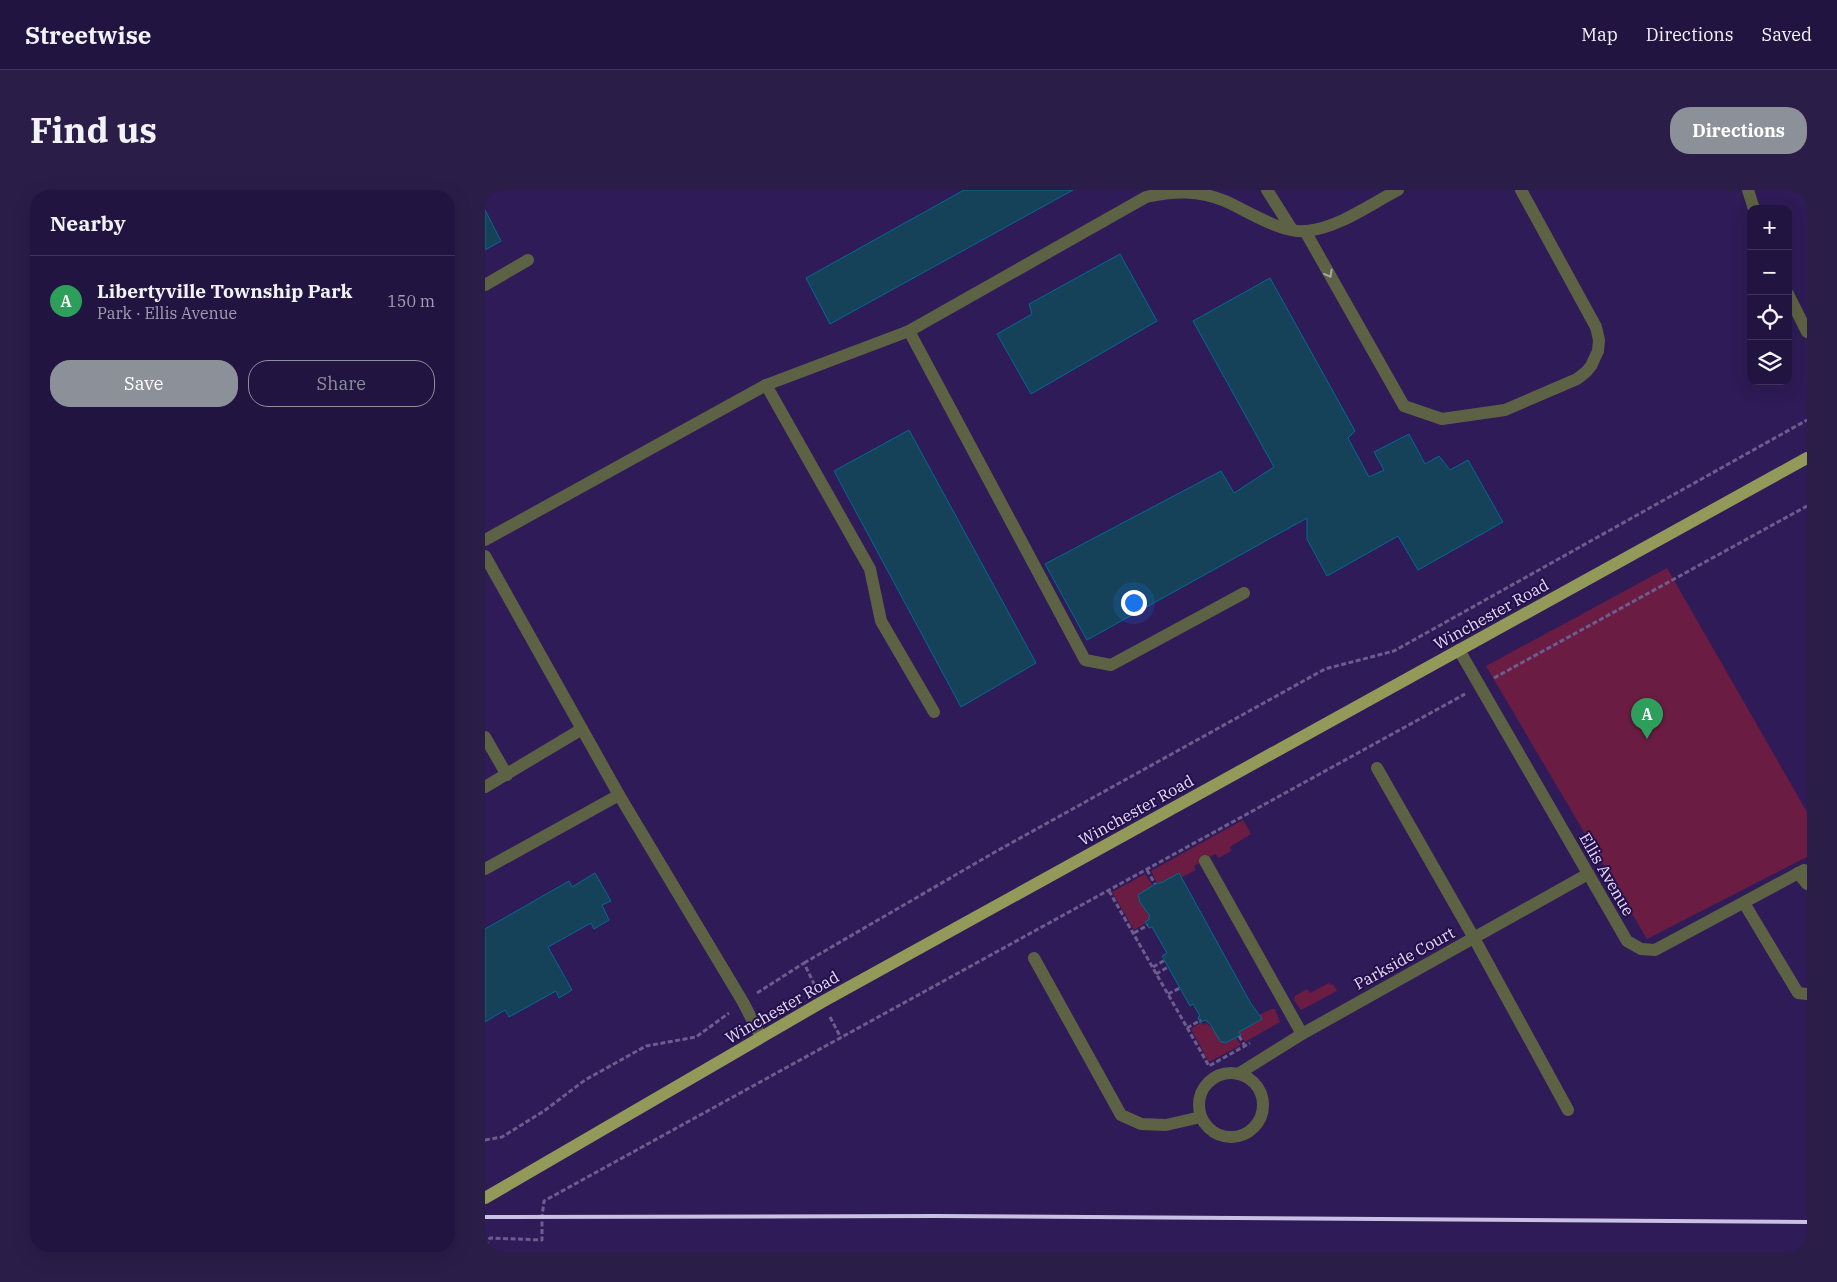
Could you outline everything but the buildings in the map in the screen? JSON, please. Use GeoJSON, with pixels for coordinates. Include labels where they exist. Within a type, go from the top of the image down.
{"type":"FeatureCollection","features":[{"type":"Feature","properties":{"kind":"main road","name":"Winchester Road"},"geometry":{"type":"LineString","coordinates":[[485,1198],[822,1002],[1807,458]]}},
{"type":"Feature","properties":{"kind":"street"},"geometry":{"type":"LineString","coordinates":[[1267,190],[1291,228]]}},
{"type":"Feature","properties":{"kind":"street"},"geometry":{"type":"LineString","coordinates":[[485,540],[766,385],[909,331],[1146,197],[1173,191],[1200,193],[1224,200],[1279,227],[1305,231],[1331,226],[1398,190]]}},
{"type":"Feature","properties":{"kind":"street"},"geometry":{"type":"LineString","coordinates":[[1305,231],[1403,406],[1442,420],[1505,410],[1583,375],[1591,366],[1598,347],[1596,327],[1521,190]]}},
{"type":"Feature","properties":{"kind":"street"},"geometry":{"type":"LineString","coordinates":[[1748,190],[1753,205]]}},
{"type":"Feature","properties":{"kind":"street"},"geometry":{"type":"LineString","coordinates":[[485,285],[528,260]]}},
{"type":"Feature","properties":{"kind":"street"},"geometry":{"type":"LineString","coordinates":[[1788,295],[1807,332]]}},
{"type":"Feature","properties":{"kind":"street"},"geometry":{"type":"LineString","coordinates":[[909,331],[1085,660],[1111,665],[1244,593]]}},
{"type":"Feature","properties":{"kind":"street"},"geometry":{"type":"LineString","coordinates":[[766,385],[870,569],[881,621],[934,712]]}},
{"type":"Feature","properties":{"kind":"street"},"geometry":{"type":"LineString","coordinates":[[485,556],[619,795],[743,1002],[761,1037]]}},
{"type":"Feature","properties":{"kind":"street","name":"Ellis Avenue"},"geometry":{"type":"LineString","coordinates":[[1459,650],[1627,941],[1641,949],[1655,950],[1801,872],[1807,884]]}},
{"type":"Feature","properties":{"kind":"street"},"geometry":{"type":"LineString","coordinates":[[485,787],[582,729]]}},
{"type":"Feature","properties":{"kind":"street"},"geometry":{"type":"LineString","coordinates":[[485,738],[507,775]]}},
{"type":"Feature","properties":{"kind":"street"},"geometry":{"type":"LineString","coordinates":[[1377,768],[1474,938],[1568,1110]]}},
{"type":"Feature","properties":{"kind":"street"},"geometry":{"type":"LineString","coordinates":[[485,869],[619,795]]}},
{"type":"Feature","properties":{"kind":"street"},"geometry":{"type":"LineString","coordinates":[[1205,860],[1302,1034]]}},
{"type":"Feature","properties":{"kind":"street","name":"Parkside Court"},"geometry":{"type":"LineString","coordinates":[[1201,1116],[1200,1096],[1204,1087],[1211,1080],[1219,1075],[1239,1074],[1302,1034],[1588,874]]}},
{"type":"Feature","properties":{"kind":"street"},"geometry":{"type":"LineString","coordinates":[[1744,903],[1798,993],[1807,994]]}},
{"type":"Feature","properties":{"kind":"street"},"geometry":{"type":"LineString","coordinates":[[1034,958],[1121,1115],[1141,1124],[1166,1125],[1201,1116],[1206,1126],[1214,1133],[1225,1137],[1241,1135],[1255,1126],[1262,1111],[1261,1095],[1256,1085],[1239,1074]]}},
{"type":"Feature","properties":{"kind":"path"},"geometry":{"type":"LineString","coordinates":[[485,1140],[502,1137],[544,1111],[585,1080],[646,1046],[695,1037],[743,1002],[804,963],[1004,847],[1325,668],[1394,651],[1807,420]]}},
{"type":"Feature","properties":{"kind":"path"},"geometry":{"type":"LineString","coordinates":[[485,1246],[490,1238],[542,1240],[544,1201],[1807,506]]}},
{"type":"Feature","properties":{"kind":"path"},"geometry":{"type":"LineString","coordinates":[[1147,870],[1155,884]]}},
{"type":"Feature","properties":{"kind":"path"},"geometry":{"type":"LineString","coordinates":[[1109,891],[1209,1066],[1253,1042]]}},
{"type":"Feature","properties":{"kind":"path"},"geometry":{"type":"LineString","coordinates":[[1134,933],[1148,925]]}},
{"type":"Feature","properties":{"kind":"path"},"geometry":{"type":"LineString","coordinates":[[1153,967],[1165,960]]}},
{"type":"Feature","properties":{"kind":"path"},"geometry":{"type":"LineString","coordinates":[[804,963],[841,1038]]}},
{"type":"Feature","properties":{"kind":"path"},"geometry":{"type":"LineString","coordinates":[[1156,974],[1168,967]]}},
{"type":"Feature","properties":{"kind":"path"},"geometry":{"type":"LineString","coordinates":[[1168,994],[1180,988]]}},
{"type":"Feature","properties":{"kind":"path"},"geometry":{"type":"LineString","coordinates":[[1187,1028],[1201,1020]]}},
{"type":"Feature","properties":{"kind":"path"},"geometry":{"type":"LineString","coordinates":[[1239,1036],[1245,1046]]}},
{"type":"Feature","properties":{"kind":"shaded area"},"geometry":{"type":"Polygon","coordinates":[[[1667,568],[1807,812],[1807,857],[1647,939],[1486,666],[1667,568]]]}},
{"type":"Feature","properties":{"kind":"shaded area"},"geometry":{"type":"Polygon","coordinates":[[[1243,820],[1251,834],[1230,847],[1231,851],[1219,858],[1215,854],[1194,866],[1196,870],[1182,877],[1179,873],[1161,883],[1157,883],[1151,871],[1243,820]]]}},
{"type":"Feature","properties":{"kind":"shaded area"},"geometry":{"type":"Polygon","coordinates":[[[1145,874],[1153,886],[1139,901],[1150,916],[1148,918],[1150,919],[1134,930],[1112,892],[1145,874]]]}},
{"type":"Feature","properties":{"kind":"shaded area"},"geometry":{"type":"Polygon","coordinates":[[[1329,983],[1333,984],[1337,991],[1301,1010],[1294,1000],[1295,996],[1307,989],[1310,993],[1329,983]]]}},
{"type":"Feature","properties":{"kind":"shaded area"},"geometry":{"type":"Polygon","coordinates":[[[1275,1009],[1280,1022],[1245,1042],[1239,1032],[1261,1019],[1259,1015],[1275,1009]]]}},
{"type":"Feature","properties":{"kind":"shaded area"},"geometry":{"type":"Polygon","coordinates":[[[1202,1022],[1203,1025],[1206,1023],[1209,1025],[1219,1039],[1225,1043],[1236,1038],[1241,1045],[1209,1062],[1191,1029],[1202,1022]]]}},
{"type":"Feature","properties":{"kind":"railway"},"geometry":{"type":"LineString","coordinates":[[485,1217],[936,1216],[1807,1222]]}},
{"type":"Feature","properties":{"kind":"place","name":"Libertyville Township Park"},"geometry":{"type":"Point","coordinates":[1647,739]}}]}
